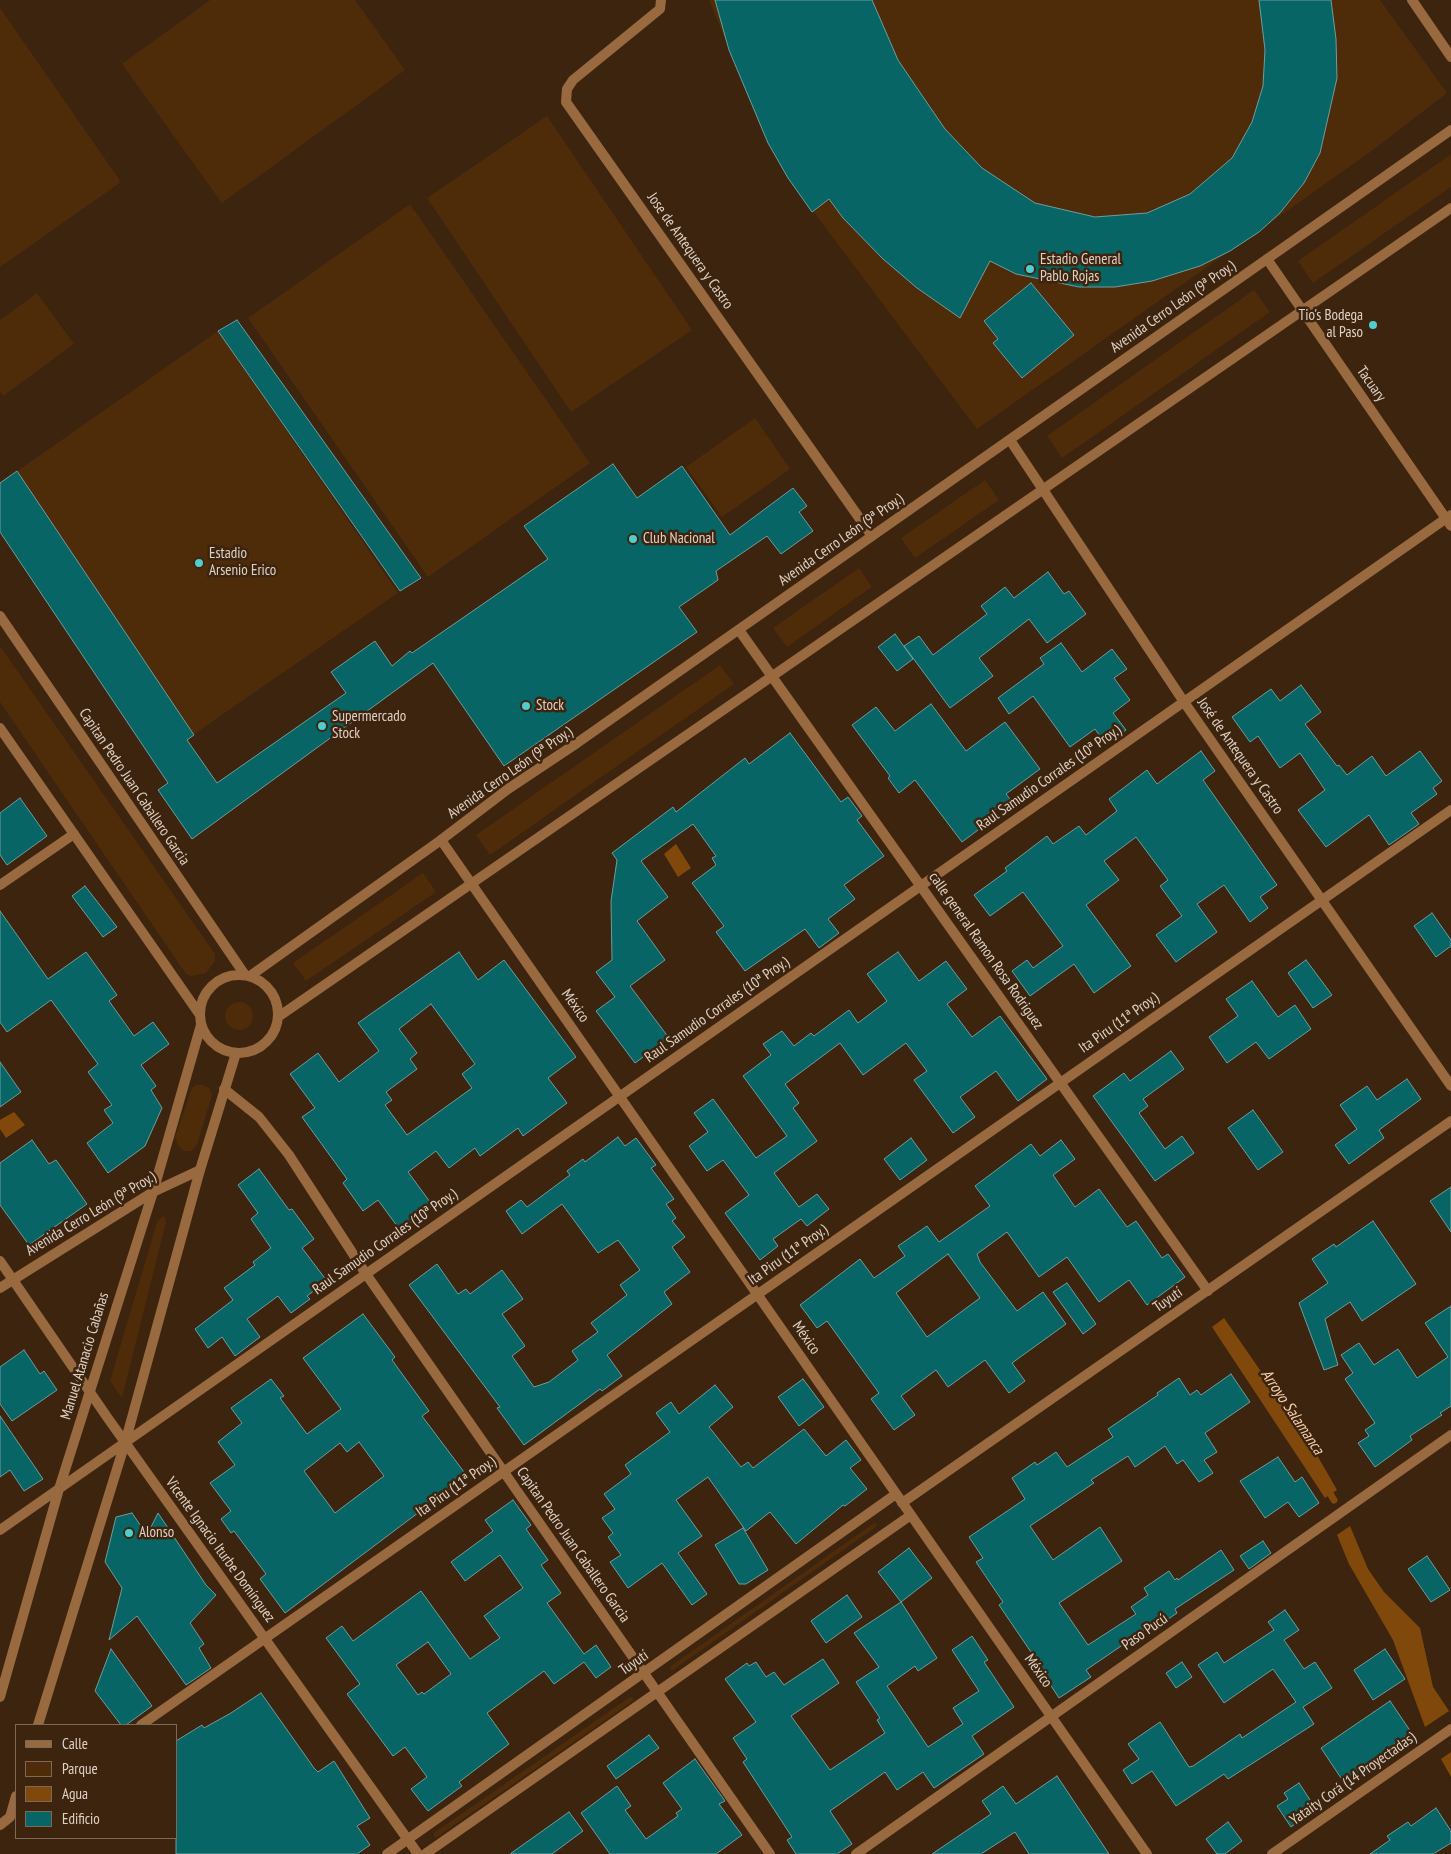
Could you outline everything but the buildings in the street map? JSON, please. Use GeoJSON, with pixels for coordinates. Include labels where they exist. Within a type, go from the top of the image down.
{"type":"FeatureCollection","features":[{"type":"Feature","properties":{"kind":"street","name":"Jose de Antequera y Castro"},"geometry":{"type":"LineString","coordinates":[[661,0],[660,9],[573,80],[568,89],[566,102],[872,536]]}},
{"type":"Feature","properties":{"kind":"street"},"geometry":{"type":"LineString","coordinates":[[1412,0],[1451,57]]}},
{"type":"Feature","properties":{"kind":"street","name":"Avenida Cerro León (9ª Proy.)"},"geometry":{"type":"LineString","coordinates":[[247,975],[441,840],[508,789],[739,630],[1451,130]]}},
{"type":"Feature","properties":{"kind":"street"},"geometry":{"type":"LineString","coordinates":[[278,1017],[1451,208]]}},
{"type":"Feature","properties":{"kind":"street","name":"Tacuary"},"geometry":{"type":"LineString","coordinates":[[1266,259],[1449,520]]}},
{"type":"Feature","properties":{"kind":"street","name":"José de Antequera y Castro"},"geometry":{"type":"LineString","coordinates":[[1010,440],[1184,702],[1451,1086]]}},
{"type":"Feature","properties":{"kind":"street","name":"Raul Samudio Corrales (10ª Proy.)"},"geometry":{"type":"LineString","coordinates":[[0,1530],[921,885],[1449,520]]}},
{"type":"Feature","properties":{"kind":"street","name":"Capitan Pedro Juan Caballero Garcia"},"geometry":{"type":"LineString","coordinates":[[0,616],[247,975]]}},
{"type":"Feature","properties":{"kind":"street","name":"calle general Ramon Rosa Rodriguez"},"geometry":{"type":"LineString","coordinates":[[739,630],[1208,1291]]}},
{"type":"Feature","properties":{"kind":"street"},"geometry":{"type":"LineString","coordinates":[[0,728],[201,1020],[206,1035],[214,1044],[224,1050],[236,1052],[252,1051],[263,1045],[275,1030],[278,1017],[276,999],[271,991],[258,979],[247,975],[231,975],[215,982],[204,997],[201,1020]]}},
{"type":"Feature","properties":{"kind":"street","name":"Ita Piru (11ª Proy.)"},"geometry":{"type":"LineString","coordinates":[[142,1724],[1451,810]]}},
{"type":"Feature","properties":{"kind":"street"},"geometry":{"type":"LineString","coordinates":[[0,885],[74,834]]}},
{"type":"Feature","properties":{"kind":"street","name":"México"},"geometry":{"type":"LineString","coordinates":[[441,840],[1147,1854]]}},
{"type":"Feature","properties":{"kind":"street","name":"Manuel Atanacio Cabañas"},"geometry":{"type":"LineString","coordinates":[[0,1697],[59,1489],[153,1192],[201,1020]]}},
{"type":"Feature","properties":{"kind":"street"},"geometry":{"type":"LineString","coordinates":[[38,1724],[125,1443],[200,1170],[236,1052]]}},
{"type":"Feature","properties":{"kind":"street","name":"Capitan Pedro Juan Caballero Garcia"},"geometry":{"type":"LineString","coordinates":[[224,1089],[244,1103],[273,1134],[289,1155],[366,1274],[770,1854]]}},
{"type":"Feature","properties":{"kind":"street","name":"Tuyutí"},"geometry":{"type":"LineString","coordinates":[[387,1854],[644,1674],[1208,1291],[1451,1121]]}},
{"type":"Feature","properties":{"kind":"street","name":"Avenida Cerro León (9ª Proy.)"},"geometry":{"type":"LineString","coordinates":[[0,1288],[153,1192],[200,1170]]}},
{"type":"Feature","properties":{"kind":"street","name":"Vicente Ignacio Iturbe Domínguez"},"geometry":{"type":"LineString","coordinates":[[0,1261],[89,1392],[418,1854]]}},
{"type":"Feature","properties":{"kind":"street","name":"Paso Pucú"},"geometry":{"type":"LineString","coordinates":[[856,1854],[1451,1435]]}},
{"type":"Feature","properties":{"kind":"street"},"geometry":{"type":"LineString","coordinates":[[425,1854],[911,1515]]}},
{"type":"Feature","properties":{"kind":"street","name":"Yataity Corá (14 Proyectadas)"},"geometry":{"type":"LineString","coordinates":[[1272,1854],[1451,1729]]}},
{"type":"Feature","properties":{"kind":"street"},"geometry":{"type":"LineString","coordinates":[[0,1825],[13,1815],[15,1802]]}},
{"type":"Feature","properties":{"kind":"green space"},"geometry":{"type":"Polygon","coordinates":[[[210,0],[355,0],[405,70],[222,203],[122,64],[210,0]]]}},
{"type":"Feature","properties":{"kind":"green space","name":"Estadio General Pablo Rojas"},"geometry":{"type":"Polygon","coordinates":[[[709,0],[1380,0],[1447,93],[1369,153],[977,429],[788,178],[768,143],[709,0]]]}},
{"type":"Feature","properties":{"kind":"green space"},"geometry":{"type":"Polygon","coordinates":[[[0,8],[121,182],[0,267],[0,8]]]}},
{"type":"Feature","properties":{"kind":"green space"},"geometry":{"type":"Polygon","coordinates":[[[547,116],[692,330],[571,412],[427,198],[547,116]]]}},
{"type":"Feature","properties":{"kind":"green space"},"geometry":{"type":"Polygon","coordinates":[[[1451,154],[1451,187],[1313,283],[1298,261],[1451,154]]]}},
{"type":"Feature","properties":{"kind":"green space"},"geometry":{"type":"Polygon","coordinates":[[[410,204],[590,463],[428,577],[248,318],[410,204]]]}},
{"type":"Feature","properties":{"kind":"green space"},"geometry":{"type":"Polygon","coordinates":[[[1254,290],[1270,312],[1062,458],[1047,436],[1254,290]]]}},
{"type":"Feature","properties":{"kind":"green space"},"geometry":{"type":"Polygon","coordinates":[[[37,293],[74,344],[3,396],[0,391],[0,320],[37,293]]]}},
{"type":"Feature","properties":{"kind":"green space","name":"Estadio Arsenio Erico"},"geometry":{"type":"Polygon","coordinates":[[[218,331],[398,593],[154,762],[0,532],[0,483],[218,331]]]}},
{"type":"Feature","properties":{"kind":"green space"},"geometry":{"type":"Polygon","coordinates":[[[755,418],[790,469],[722,517],[686,467],[755,418]]]}},
{"type":"Feature","properties":{"kind":"green space"},"geometry":{"type":"Polygon","coordinates":[[[985,480],[999,500],[915,558],[901,538],[985,480]]]}},
{"type":"Feature","properties":{"kind":"green space"},"geometry":{"type":"Polygon","coordinates":[[[859,568],[872,587],[787,647],[773,628],[859,568]]]}},
{"type":"Feature","properties":{"kind":"green space"},"geometry":{"type":"Polygon","coordinates":[[[0,646],[215,954],[215,961],[206,973],[191,976],[186,974],[0,702],[0,646]]]}},
{"type":"Feature","properties":{"kind":"green space"},"geometry":{"type":"Polygon","coordinates":[[[720,665],[734,684],[490,855],[476,835],[720,665]]]}},
{"type":"Feature","properties":{"kind":"green space"},"geometry":{"type":"Polygon","coordinates":[[[423,873],[436,892],[306,981],[293,963],[423,873]]]}},
{"type":"Feature","properties":{"kind":"green space"},"geometry":{"type":"Polygon","coordinates":[[[239,1002],[249,1006],[253,1016],[249,1026],[239,1030],[229,1026],[225,1016],[229,1006],[239,1002]]]}},
{"type":"Feature","properties":{"kind":"green space"},"geometry":{"type":"Polygon","coordinates":[[[196,1085],[203,1085],[210,1089],[212,1095],[197,1145],[191,1151],[184,1151],[178,1146],[175,1137],[192,1088],[196,1085]]]}},
{"type":"Feature","properties":{"kind":"green space"},"geometry":{"type":"Polygon","coordinates":[[[162,1217],[165,1217],[166,1222],[122,1398],[110,1381],[157,1222],[162,1217]]]}},
{"type":"Feature","properties":{"kind":"green space"},"geometry":{"type":"Polygon","coordinates":[[[874,1523],[877,1524],[876,1527],[673,1670],[670,1669],[671,1666],[874,1523]]]}},
{"type":"Feature","properties":{"kind":"green space"},"geometry":{"type":"Polygon","coordinates":[[[630,1697],[633,1698],[633,1701],[437,1837],[434,1837],[434,1833],[630,1697]]]}},
{"type":"Feature","properties":{"kind":"water"},"geometry":{"type":"Polygon","coordinates":[[[676,844],[691,868],[678,877],[664,854],[676,844]]]}},
{"type":"Feature","properties":{"kind":"water"},"geometry":{"type":"Polygon","coordinates":[[[14,1112],[25,1125],[6,1138],[0,1129],[0,1120],[14,1112]]]}},
{"type":"Feature","properties":{"kind":"water"},"geometry":{"type":"Polygon","coordinates":[[[1224,1318],[1309,1441],[1337,1490],[1325,1498],[1212,1327],[1224,1318]]]}},
{"type":"Feature","properties":{"kind":"water"},"geometry":{"type":"Polygon","coordinates":[[[1350,1526],[1368,1569],[1384,1592],[1420,1628],[1433,1687],[1449,1711],[1425,1727],[1393,1640],[1349,1564],[1337,1535],[1350,1526]]]}},
{"type":"Feature","properties":{"kind":"water"},"geometry":{"type":"Polygon","coordinates":[[[1451,1752],[1451,1777],[1441,1759],[1451,1752]]]}},
{"type":"Feature","properties":{"kind":"waterway","name":"Arroyo Salamanca"},"geometry":{"type":"LineString","coordinates":[[1326,1487],[1334,1500]]}},
{"type":"Feature","properties":{"kind":"place","name":"Estadio General Pablo Rojas"},"geometry":{"type":"Point","coordinates":[1030,269]}},
{"type":"Feature","properties":{"kind":"place","name":"Tio's Bodega al Paso"},"geometry":{"type":"Point","coordinates":[1373,325]}},
{"type":"Feature","properties":{"kind":"place","name":"Club Nacional"},"geometry":{"type":"Point","coordinates":[633,539]}},
{"type":"Feature","properties":{"kind":"place","name":"Estadio Arsenio Erico"},"geometry":{"type":"Point","coordinates":[199,563]}},
{"type":"Feature","properties":{"kind":"place","name":"Stock"},"geometry":{"type":"Point","coordinates":[526,706]}},
{"type":"Feature","properties":{"kind":"place","name":"Supermercado Stock"},"geometry":{"type":"Point","coordinates":[322,726]}},
{"type":"Feature","properties":{"kind":"place","name":"Alonso"},"geometry":{"type":"Point","coordinates":[129,1533]}}]}
